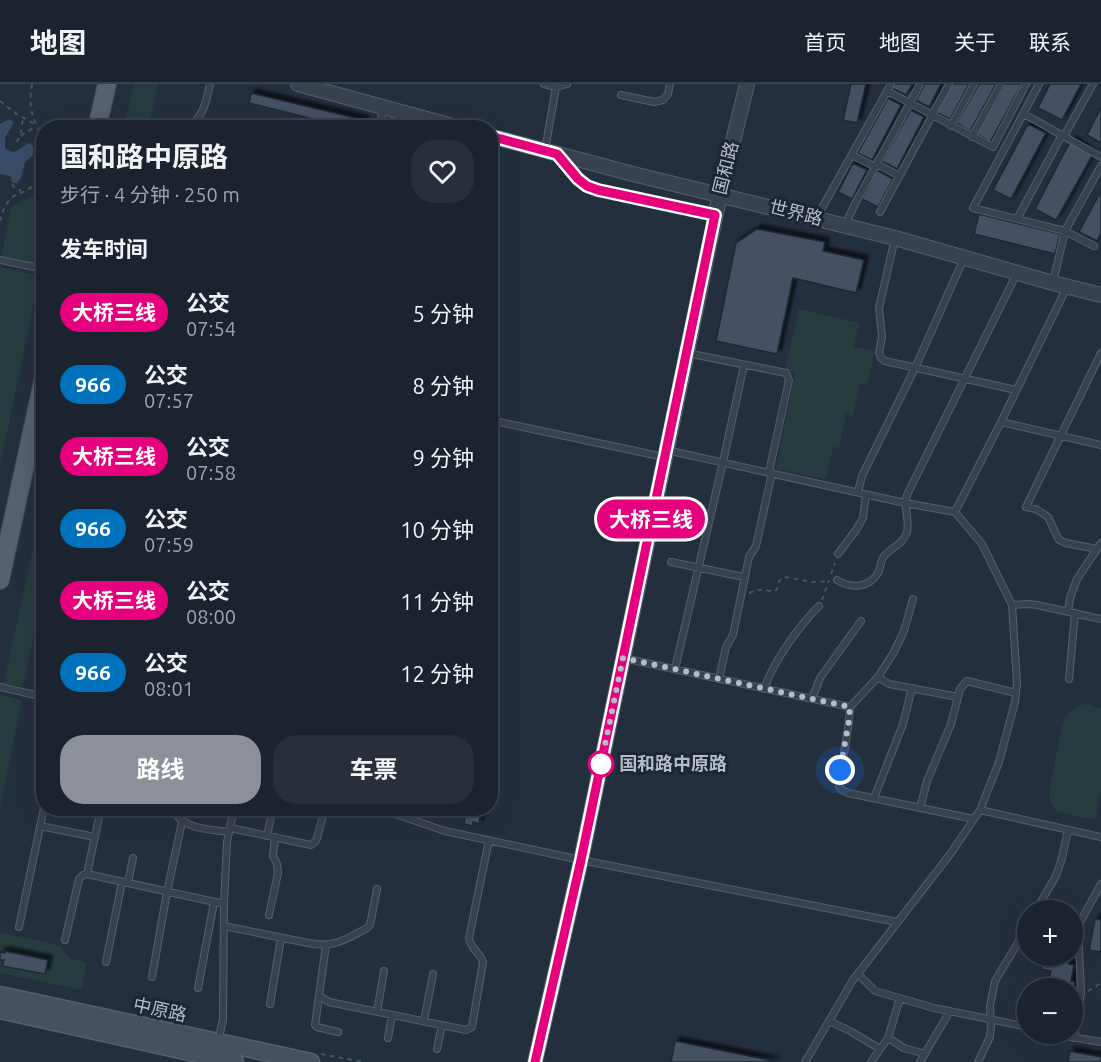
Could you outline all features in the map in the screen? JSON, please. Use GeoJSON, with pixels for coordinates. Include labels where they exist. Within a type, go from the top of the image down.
{"type":"FeatureCollection","features":[{"type":"Feature","properties":{"kind":"main road"},"geometry":{"type":"LineString","coordinates":[[99,120],[106,84]]}},
{"type":"Feature","properties":{"kind":"main road"},"geometry":{"type":"LineString","coordinates":[[0,580],[4,546],[36,411]]}},
{"type":"Feature","properties":{"kind":"main road","name":"中原路"},"geometry":{"type":"LineString","coordinates":[[0,995],[312,1062]]}},
{"type":"Feature","properties":{"kind":"main road","name":"中原路"},"geometry":{"type":"LineString","coordinates":[[0,1010],[235,1062]]}},
{"type":"Feature","properties":{"kind":"street"},"geometry":{"type":"LineString","coordinates":[[298,84],[431,120]]}},
{"type":"Feature","properties":{"kind":"street","name":"国和路"},"geometry":{"type":"LineString","coordinates":[[535,1062],[581,860],[715,215],[747,84]]}},
{"type":"Feature","properties":{"kind":"street","name":"世界路"},"geometry":{"type":"LineString","coordinates":[[498,138],[895,238],[1101,295]]}},
{"type":"Feature","properties":{"kind":"lane"},"geometry":{"type":"LineString","coordinates":[[197,120],[204,110],[210,84]]}},
{"type":"Feature","properties":{"kind":"lane"},"geometry":{"type":"LineString","coordinates":[[544,84],[556,87],[567,84]]}},
{"type":"Feature","properties":{"kind":"lane"},"geometry":{"type":"LineString","coordinates":[[621,95],[654,102],[663,100],[668,94],[670,84]]}},
{"type":"Feature","properties":{"kind":"lane"},"geometry":{"type":"LineString","coordinates":[[817,218],[891,84]]}},
{"type":"Feature","properties":{"kind":"lane"},"geometry":{"type":"LineString","coordinates":[[845,225],[920,84]]}},
{"type":"Feature","properties":{"kind":"lane"},"geometry":{"type":"LineString","coordinates":[[880,212],[949,84]]}},
{"type":"Feature","properties":{"kind":"lane"},"geometry":{"type":"LineString","coordinates":[[951,126],[974,84]]}},
{"type":"Feature","properties":{"kind":"lane"},"geometry":{"type":"LineString","coordinates":[[972,136],[1000,84]]}},
{"type":"Feature","properties":{"kind":"lane"},"geometry":{"type":"LineString","coordinates":[[887,91],[993,147],[1026,84]]}},
{"type":"Feature","properties":{"kind":"lane"},"geometry":{"type":"LineString","coordinates":[[1039,84],[973,208],[1065,231],[1094,246]]}},
{"type":"Feature","properties":{"kind":"lane"},"geometry":{"type":"LineString","coordinates":[[1017,219],[1093,84]]}},
{"type":"Feature","properties":{"kind":"lane"},"geometry":{"type":"LineString","coordinates":[[556,87],[551,152],[578,179],[598,190],[715,215]]}},
{"type":"Feature","properties":{"kind":"lane"},"geometry":{"type":"LineString","coordinates":[[381,120],[383,107]]}},
{"type":"Feature","properties":{"kind":"lane"},"geometry":{"type":"LineString","coordinates":[[1024,114],[1101,157]]}},
{"type":"Feature","properties":{"kind":"lane"},"geometry":{"type":"LineString","coordinates":[[852,155],[899,176]]}},
{"type":"Feature","properties":{"kind":"lane"},"geometry":{"type":"LineString","coordinates":[[1053,283],[1065,231],[1101,166]]}},
{"type":"Feature","properties":{"kind":"lane"},"geometry":{"type":"LineString","coordinates":[[895,238],[879,309],[882,337],[879,353],[881,358],[885,361],[1016,390]]}},
{"type":"Feature","properties":{"kind":"lane"},"geometry":{"type":"LineString","coordinates":[[858,492],[862,476],[965,258]]}},
{"type":"Feature","properties":{"kind":"lane"},"geometry":{"type":"LineString","coordinates":[[0,260],[36,267]]}},
{"type":"Feature","properties":{"kind":"lane"},"geometry":{"type":"LineString","coordinates":[[837,580],[854,587],[870,582],[879,571],[884,556],[903,541],[908,522],[905,503],[1017,273]]}},
{"type":"Feature","properties":{"kind":"lane"},"geometry":{"type":"LineString","coordinates":[[955,512],[1068,286]]}},
{"type":"Feature","properties":{"kind":"lane"},"geometry":{"type":"LineString","coordinates":[[686,353],[786,373],[789,380],[756,546],[749,557],[733,635],[726,647],[719,679]]}},
{"type":"Feature","properties":{"kind":"lane"},"geometry":{"type":"LineString","coordinates":[[1097,549],[1059,540],[1048,517],[1036,509],[1026,507],[1101,353]]}},
{"type":"Feature","properties":{"kind":"lane"},"geometry":{"type":"LineString","coordinates":[[675,669],[744,365]]}},
{"type":"Feature","properties":{"kind":"lane"},"geometry":{"type":"LineString","coordinates":[[498,422],[723,462],[955,512],[982,544],[1012,605],[1017,683],[1015,702],[999,762],[980,810],[951,853],[853,980],[805,1062]]}},
{"type":"Feature","properties":{"kind":"lane"},"geometry":{"type":"LineString","coordinates":[[1001,422],[1101,445]]}},
{"type":"Feature","properties":{"kind":"lane"},"geometry":{"type":"LineString","coordinates":[[838,554],[863,519],[866,494]]}},
{"type":"Feature","properties":{"kind":"lane"},"geometry":{"type":"LineString","coordinates":[[1069,679],[1070,598],[1082,570],[1101,543]]}},
{"type":"Feature","properties":{"kind":"lane"},"geometry":{"type":"LineString","coordinates":[[671,562],[744,577]]}},
{"type":"Feature","properties":{"kind":"lane"},"geometry":{"type":"LineString","coordinates":[[913,599],[904,631],[894,652],[878,677],[850,707],[838,786],[848,793],[974,819]]}},
{"type":"Feature","properties":{"kind":"lane"},"geometry":{"type":"LineString","coordinates":[[1012,605],[1028,604],[1101,619]]}},
{"type":"Feature","properties":{"kind":"lane"},"geometry":{"type":"LineString","coordinates":[[764,689],[778,658],[819,606]]}},
{"type":"Feature","properties":{"kind":"lane"},"geometry":{"type":"LineString","coordinates":[[812,699],[820,678],[861,621]]}},
{"type":"Feature","properties":{"kind":"lane"},"geometry":{"type":"LineString","coordinates":[[623,658],[850,707]]}},
{"type":"Feature","properties":{"kind":"lane"},"geometry":{"type":"LineString","coordinates":[[878,677],[890,684],[958,697]]}},
{"type":"Feature","properties":{"kind":"lane"},"geometry":{"type":"LineString","coordinates":[[920,808],[927,781],[951,724],[960,688],[967,681],[1016,693]]}},
{"type":"Feature","properties":{"kind":"lane"},"geometry":{"type":"LineString","coordinates":[[0,687],[36,695]]}},
{"type":"Feature","properties":{"kind":"lane"},"geometry":{"type":"LineString","coordinates":[[874,798],[903,724],[912,688]]}},
{"type":"Feature","properties":{"kind":"lane"},"geometry":{"type":"LineString","coordinates":[[980,810],[1101,837]]}},
{"type":"Feature","properties":{"kind":"lane"},"geometry":{"type":"LineString","coordinates":[[19,927],[42,816]]}},
{"type":"Feature","properties":{"kind":"lane"},"geometry":{"type":"LineString","coordinates":[[87,874],[99,816]]}},
{"type":"Feature","properties":{"kind":"lane"},"geometry":{"type":"LineString","coordinates":[[178,816],[182,822],[190,825],[275,837],[309,845],[314,844],[317,838],[323,816]]}},
{"type":"Feature","properties":{"kind":"lane"},"geometry":{"type":"LineString","coordinates":[[218,1042],[223,1020],[224,904],[233,816]]}},
{"type":"Feature","properties":{"kind":"lane"},"geometry":{"type":"LineString","coordinates":[[267,836],[271,816]]}},
{"type":"Feature","properties":{"kind":"lane"},"geometry":{"type":"LineString","coordinates":[[401,816],[445,831],[897,922]]}},
{"type":"Feature","properties":{"kind":"lane"},"geometry":{"type":"LineString","coordinates":[[152,977],[182,822]]}},
{"type":"Feature","properties":{"kind":"lane"},"geometry":{"type":"LineString","coordinates":[[40,826],[95,837]]}},
{"type":"Feature","properties":{"kind":"lane"},"geometry":{"type":"LineString","coordinates":[[1042,900],[1056,876],[1068,830]]}},
{"type":"Feature","properties":{"kind":"lane"},"geometry":{"type":"LineString","coordinates":[[269,915],[278,873],[273,856],[275,837]]}},
{"type":"Feature","properties":{"kind":"lane"},"geometry":{"type":"LineString","coordinates":[[318,996],[329,1002],[424,1022],[466,1030],[472,1027],[483,962],[469,938],[489,840]]}},
{"type":"Feature","properties":{"kind":"lane"},"geometry":{"type":"LineString","coordinates":[[106,962],[133,858]]}},
{"type":"Feature","properties":{"kind":"lane"},"geometry":{"type":"LineString","coordinates":[[64,940],[79,879],[87,874],[224,904]]}},
{"type":"Feature","properties":{"kind":"lane"},"geometry":{"type":"LineString","coordinates":[[1080,978],[1078,926],[1101,884]]}},
{"type":"Feature","properties":{"kind":"lane"},"geometry":{"type":"LineString","coordinates":[[224,926],[318,945],[339,943],[370,925],[377,889]]}},
{"type":"Feature","properties":{"kind":"lane"},"geometry":{"type":"LineString","coordinates":[[198,987],[214,902]]}},
{"type":"Feature","properties":{"kind":"lane"},"geometry":{"type":"LineString","coordinates":[[270,1004],[281,938]]}},
{"type":"Feature","properties":{"kind":"lane"},"geometry":{"type":"LineString","coordinates":[[326,945],[315,1025],[316,1028],[338,1032]]}},
{"type":"Feature","properties":{"kind":"lane"},"geometry":{"type":"LineString","coordinates":[[978,1062],[990,1037],[990,1006],[995,981],[1017,945]]}},
{"type":"Feature","properties":{"kind":"lane"},"geometry":{"type":"LineString","coordinates":[[376,1012],[384,971]]}},
{"type":"Feature","properties":{"kind":"lane"},"geometry":{"type":"LineString","coordinates":[[424,1022],[433,974]]}},
{"type":"Feature","properties":{"kind":"lane"},"geometry":{"type":"LineString","coordinates":[[859,975],[875,991],[950,1011],[1017,1025]]}},
{"type":"Feature","properties":{"kind":"lane"},"geometry":{"type":"LineString","coordinates":[[871,1062],[888,1038],[900,998]]}},
{"type":"Feature","properties":{"kind":"lane"},"geometry":{"type":"LineString","coordinates":[[920,1062],[950,1011]]}},
{"type":"Feature","properties":{"kind":"lane"},"geometry":{"type":"LineString","coordinates":[[388,1038],[392,1015]]}},
{"type":"Feature","properties":{"kind":"lane"},"geometry":{"type":"LineString","coordinates":[[829,1021],[880,1049]]}},
{"type":"Feature","properties":{"kind":"lane"},"geometry":{"type":"LineString","coordinates":[[437,1049],[442,1025]]}},
{"type":"Feature","properties":{"kind":"lane"},"geometry":{"type":"LineString","coordinates":[[888,1038],[904,1048],[925,1054]]}},
{"type":"Feature","properties":{"kind":"lane"},"geometry":{"type":"LineString","coordinates":[[1083,1039],[1101,1042]]}},
{"type":"Feature","properties":{"kind":"path"},"geometry":{"type":"LineString","coordinates":[[32,84],[30,100],[36,125]]}},
{"type":"Feature","properties":{"kind":"path"},"geometry":{"type":"LineString","coordinates":[[0,101],[36,125]]}},
{"type":"Feature","properties":{"kind":"path"},"geometry":{"type":"LineString","coordinates":[[23,118],[18,140],[36,125]]}},
{"type":"Feature","properties":{"kind":"path"},"geometry":{"type":"LineString","coordinates":[[0,221],[5,204],[36,181]]}},
{"type":"Feature","properties":{"kind":"path"},"geometry":{"type":"LineString","coordinates":[[13,197],[12,184],[18,190],[24,191]]}},
{"type":"Feature","properties":{"kind":"path"},"geometry":{"type":"LineString","coordinates":[[741,596],[759,590],[775,591],[779,580],[785,577],[812,582],[837,580]]}},
{"type":"Feature","properties":{"kind":"path"},"geometry":{"type":"LineString","coordinates":[[1083,993],[1101,983]]}},
{"type":"Feature","properties":{"kind":"green space"},"geometry":{"type":"Polygon","coordinates":[[[134,84],[158,84],[150,120],[126,120],[134,84]]]}},
{"type":"Feature","properties":{"kind":"green space"},"geometry":{"type":"Polygon","coordinates":[[[36,193],[36,264],[1,258],[11,208],[36,193]]]}},
{"type":"Feature","properties":{"kind":"green space"},"geometry":{"type":"Polygon","coordinates":[[[0,267],[36,275],[36,295],[0,465],[0,267]]]}},
{"type":"Feature","properties":{"kind":"green space"},"geometry":{"type":"Polygon","coordinates":[[[799,309],[859,323],[854,347],[875,351],[867,384],[860,383],[853,416],[846,414],[839,448],[833,447],[826,479],[776,469],[795,373],[785,370],[799,309]]]}},
{"type":"Feature","properties":{"kind":"green space"},"geometry":{"type":"Polygon","coordinates":[[[36,535],[36,627],[23,687],[4,683],[36,535]]]}},
{"type":"Feature","properties":{"kind":"green space"},"geometry":{"type":"Polygon","coordinates":[[[1,695],[22,700],[0,807],[0,701],[1,695]]]}},
{"type":"Feature","properties":{"kind":"green space"},"geometry":{"type":"Polygon","coordinates":[[[1087,704],[1101,708],[1101,791],[1095,820],[1057,812],[1053,807],[1049,792],[1063,722],[1073,709],[1087,704]]]}},
{"type":"Feature","properties":{"kind":"green space"},"geometry":{"type":"Polygon","coordinates":[[[0,932],[61,946],[69,958],[87,963],[81,990],[0,973],[0,932]]]}},
{"type":"Feature","properties":{"kind":"water"},"geometry":{"type":"Polygon","coordinates":[[[8,120],[13,121],[13,124],[5,138],[5,148],[13,152],[30,143],[33,146],[33,155],[25,162],[21,178],[17,183],[13,183],[10,176],[0,174],[0,124],[8,120]]]}},
{"type":"Feature","properties":{"kind":"building"},"geometry":{"type":"Polygon","coordinates":[[[851,84],[866,84],[857,123],[843,120],[851,84]]]}},
{"type":"Feature","properties":{"kind":"building"},"geometry":{"type":"Polygon","coordinates":[[[894,84],[912,84],[906,95],[892,88],[894,84]]]}},
{"type":"Feature","properties":{"kind":"building"},"geometry":{"type":"Polygon","coordinates":[[[925,84],[941,84],[929,107],[916,100],[925,84]]]}},
{"type":"Feature","properties":{"kind":"building"},"geometry":{"type":"Polygon","coordinates":[[[951,84],[969,84],[950,119],[936,112],[951,84]]]}},
{"type":"Feature","properties":{"kind":"building"},"geometry":{"type":"Polygon","coordinates":[[[979,84],[996,84],[970,131],[957,123],[979,84]]]}},
{"type":"Feature","properties":{"kind":"building"},"geometry":{"type":"Polygon","coordinates":[[[1005,84],[1022,84],[990,142],[977,134],[1005,84]]]}},
{"type":"Feature","properties":{"kind":"building"},"geometry":{"type":"Polygon","coordinates":[[[1050,84],[1081,84],[1062,120],[1038,108],[1050,84]]]}},
{"type":"Feature","properties":{"kind":"building"},"geometry":{"type":"Polygon","coordinates":[[[251,93],[364,120],[317,120],[249,103],[251,93]]]}},
{"type":"Feature","properties":{"kind":"building"},"geometry":{"type":"Polygon","coordinates":[[[888,98],[901,105],[872,160],[858,153],[888,98]]]}},
{"type":"Feature","properties":{"kind":"building"},"geometry":{"type":"Polygon","coordinates":[[[1101,108],[1101,143],[1087,135],[1101,108]]]}},
{"type":"Feature","properties":{"kind":"building"},"geometry":{"type":"Polygon","coordinates":[[[911,110],[924,117],[897,169],[882,161],[911,110]]]}},
{"type":"Feature","properties":{"kind":"building"},"geometry":{"type":"Polygon","coordinates":[[[1028,124],[1046,133],[1011,199],[993,190],[1028,124]]]}},
{"type":"Feature","properties":{"kind":"building"},"geometry":{"type":"Polygon","coordinates":[[[1071,140],[1092,156],[1056,220],[1035,209],[1071,140]]]}},
{"type":"Feature","properties":{"kind":"building"},"geometry":{"type":"Polygon","coordinates":[[[853,163],[867,170],[852,199],[838,192],[853,163]]]}},
{"type":"Feature","properties":{"kind":"building"},"geometry":{"type":"Polygon","coordinates":[[[877,170],[893,179],[878,207],[862,199],[877,170]]]}},
{"type":"Feature","properties":{"kind":"building"},"geometry":{"type":"Polygon","coordinates":[[[1101,191],[1101,233],[1097,241],[1079,232],[1101,191]]]}},
{"type":"Feature","properties":{"kind":"building"},"geometry":{"type":"Polygon","coordinates":[[[979,214],[1060,234],[1055,254],[974,234],[979,214]]]}},
{"type":"Feature","properties":{"kind":"building"},"geometry":{"type":"Polygon","coordinates":[[[757,229],[825,242],[823,251],[864,260],[856,293],[793,278],[777,354],[716,341],[736,243],[757,229]]]}},
{"type":"Feature","properties":{"kind":"building"},"geometry":{"type":"Polygon","coordinates":[[[465,816],[480,816],[479,824],[473,822],[473,826],[464,824],[465,816]]]}},
{"type":"Feature","properties":{"kind":"building"},"geometry":{"type":"Polygon","coordinates":[[[1095,919],[1101,920],[1101,952],[1089,950],[1095,919]]]}},
{"type":"Feature","properties":{"kind":"building"},"geometry":{"type":"Polygon","coordinates":[[[5,951],[48,960],[45,974],[2,966],[4,960],[0,960],[0,952],[5,953],[5,951]]]}},
{"type":"Feature","properties":{"kind":"building"},"geometry":{"type":"Polygon","coordinates":[[[1042,966],[1074,966],[1072,978],[1049,978],[1051,971],[1041,969],[1042,966]]]}},
{"type":"Feature","properties":{"kind":"building"},"geometry":{"type":"Polygon","coordinates":[[[675,1041],[764,1059],[776,1062],[671,1062],[675,1041]]]}},
{"type":"Feature","properties":{"kind":"building"},"geometry":{"type":"Polygon","coordinates":[[[1070,1051],[1101,1057],[1101,1062],[1068,1062],[1070,1051]]]}},
{"type":"Feature","properties":{"kind":"bus line","name":"大桥三线"},"geometry":{"type":"LineString","coordinates":[[498,138],[557,154],[578,179],[598,190],[715,215],[581,860],[535,1062]]}},
{"type":"Feature","properties":{"kind":"place","name":"国和路中原路"},"geometry":{"type":"Point","coordinates":[601,764]}},
{"type":"Feature","properties":{"kind":"route"},"geometry":{"type":"LineString","coordinates":[[601,764],[623,658],[850,707],[840,770]]}}]}
